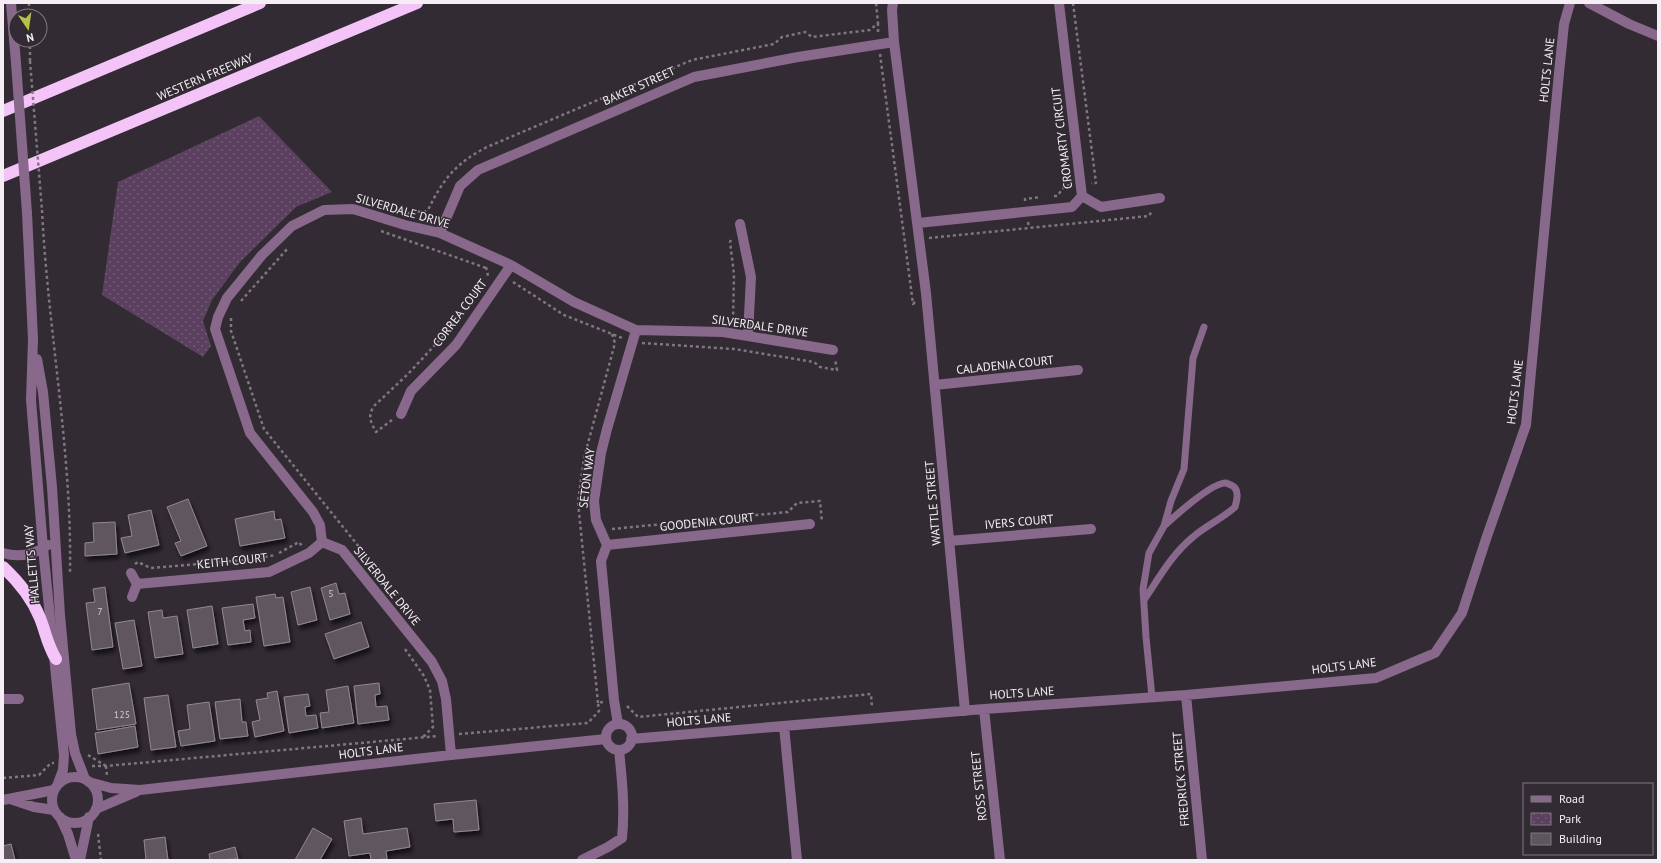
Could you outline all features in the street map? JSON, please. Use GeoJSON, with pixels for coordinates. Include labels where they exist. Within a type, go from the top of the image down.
{"type":"FeatureCollection","features":[{"type":"Feature","properties":{"kind":"highway"},"geometry":{"type":"LineString","coordinates":[[3,111],[260,3]]}},
{"type":"Feature","properties":{"kind":"highway","name":"WESTERN FREEWAY"},"geometry":{"type":"LineString","coordinates":[[3,176],[417,3]]}},
{"type":"Feature","properties":{"kind":"highway"},"geometry":{"type":"LineString","coordinates":[[3,567],[18,581],[29,597],[39,616],[48,646],[56,659]]}},
{"type":"Feature","properties":{"kind":"street","name":"HALLETTS WAY"},"geometry":{"type":"LineString","coordinates":[[11,3],[27,213],[33,339],[31,400],[43,548],[56,659],[64,755],[63,770],[56,788]]}},
{"type":"Feature","properties":{"kind":"street"},"geometry":{"type":"LineString","coordinates":[[893,3],[894,42],[926,293]]}},
{"type":"Feature","properties":{"kind":"street","name":"CROMARTY CIRCUIT"},"geometry":{"type":"LineString","coordinates":[[918,223],[1072,207],[1082,196],[1059,3]]}},
{"type":"Feature","properties":{"kind":"street","name":"HOLTS LANE"},"geometry":{"type":"LineString","coordinates":[[631,738],[984,709],[1186,695],[1376,678],[1435,653],[1462,613],[1526,425],[1564,24],[1570,3]]}},
{"type":"Feature","properties":{"kind":"street"},"geometry":{"type":"LineString","coordinates":[[1589,3],[1629,24],[1658,36]]}},
{"type":"Feature","properties":{"kind":"street","name":"BAKER STREET"},"geometry":{"type":"LineString","coordinates":[[440,233],[460,186],[478,170],[694,77],[798,57],[894,42]]}},
{"type":"Feature","properties":{"kind":"street"},"geometry":{"type":"LineString","coordinates":[[1082,196],[1101,207],[1160,198]]}},
{"type":"Feature","properties":{"kind":"street","name":"SILVERDALE DRIVE"},"geometry":{"type":"LineString","coordinates":[[451,755],[446,699],[442,682],[432,662],[342,550],[322,542],[320,525],[313,512],[250,433],[215,329],[218,317],[227,298],[262,255],[292,226],[324,210],[353,209],[405,225],[440,233],[511,265],[574,302],[636,330],[748,335],[833,350]]}},
{"type":"Feature","properties":{"kind":"street"},"geometry":{"type":"LineString","coordinates":[[740,224],[751,277],[748,335]]}},
{"type":"Feature","properties":{"kind":"street","name":"CORREA COURT"},"geometry":{"type":"LineString","coordinates":[[401,414],[411,391],[456,345],[511,265]]}},
{"type":"Feature","properties":{"kind":"street","name":"WATTLE STREET"},"geometry":{"type":"LineString","coordinates":[[926,293],[965,711]]}},
{"type":"Feature","properties":{"kind":"street","name":"SETON WAY"},"geometry":{"type":"LineString","coordinates":[[607,545],[596,520],[594,501],[601,453],[636,330]]}},
{"type":"Feature","properties":{"kind":"street","name":"HALLETTS WAY"},"geometry":{"type":"LineString","coordinates":[[33,339],[43,392],[56,539],[60,615],[71,734],[75,753],[87,781]]}},
{"type":"Feature","properties":{"kind":"street","name":"CALADENIA COURT"},"geometry":{"type":"LineString","coordinates":[[935,385],[1078,370]]}},
{"type":"Feature","properties":{"kind":"street","name":"GOODENIA COURT"},"geometry":{"type":"LineString","coordinates":[[607,545],[810,524]]}},
{"type":"Feature","properties":{"kind":"street","name":"IVERS COURT"},"geometry":{"type":"LineString","coordinates":[[949,541],[1091,529]]}},
{"type":"Feature","properties":{"kind":"street"},"geometry":{"type":"LineString","coordinates":[[3,553],[24,555],[39,551],[56,539]]}},
{"type":"Feature","properties":{"kind":"street","name":"KEITH COURT"},"geometry":{"type":"LineString","coordinates":[[136,584],[269,572],[309,553],[322,542]]}},
{"type":"Feature","properties":{"kind":"street"},"geometry":{"type":"LineString","coordinates":[[607,545],[601,561],[614,700],[618,724]]}},
{"type":"Feature","properties":{"kind":"street"},"geometry":{"type":"LineString","coordinates":[[131,573],[136,584],[132,597]]}},
{"type":"Feature","properties":{"kind":"street","name":"FREDRICK STREET"},"geometry":{"type":"LineString","coordinates":[[1186,695],[1202,860]]}},
{"type":"Feature","properties":{"kind":"street"},"geometry":{"type":"LineString","coordinates":[[3,699],[19,699]]}},
{"type":"Feature","properties":{"kind":"street","name":"ROSS STREET"},"geometry":{"type":"LineString","coordinates":[[984,709],[1000,860]]}},
{"type":"Feature","properties":{"kind":"street"},"geometry":{"type":"LineString","coordinates":[[618,724],[628,728],[631,738],[627,746],[619,750],[611,747],[606,739],[607,731],[612,726],[618,724]]}},
{"type":"Feature","properties":{"kind":"street"},"geometry":{"type":"LineString","coordinates":[[784,726],[797,860]]}},
{"type":"Feature","properties":{"kind":"street","name":"HOLTS LANE"},"geometry":{"type":"LineString","coordinates":[[87,781],[111,788],[140,790],[606,739]]}},
{"type":"Feature","properties":{"kind":"street"},"geometry":{"type":"LineString","coordinates":[[582,860],[622,838],[624,821],[619,750]]}},
{"type":"Feature","properties":{"kind":"street"},"geometry":{"type":"LineString","coordinates":[[76,860],[68,834],[52,801],[56,788],[65,779],[70,778],[87,781],[94,787],[98,802],[93,813],[80,860]]}},
{"type":"Feature","properties":{"kind":"street"},"geometry":{"type":"LineString","coordinates":[[6,800],[56,788]]}},
{"type":"Feature","properties":{"kind":"street","name":"HOLTS LANE"},"geometry":{"type":"LineString","coordinates":[[93,813],[140,790]]}},
{"type":"Feature","properties":{"kind":"street"},"geometry":{"type":"LineString","coordinates":[[6,800],[57,814],[68,821],[77,822],[93,813]]}},
{"type":"Feature","properties":{"kind":"lane"},"geometry":{"type":"LineString","coordinates":[[1152,697],[1143,589],[1149,553],[1164,526],[1171,501],[1184,469],[1194,358],[1204,327]]}},
{"type":"Feature","properties":{"kind":"lane"},"geometry":{"type":"LineString","coordinates":[[1144,600],[1168,564],[1193,537],[1222,518],[1235,507],[1237,491],[1234,486],[1226,483],[1215,486],[1183,509],[1164,526]]}},
{"type":"Feature","properties":{"kind":"path"},"geometry":{"type":"LineString","coordinates":[[878,23],[879,45],[913,304],[926,293]]}},
{"type":"Feature","properties":{"kind":"path"},"geometry":{"type":"LineString","coordinates":[[30,48],[42,210]]}},
{"type":"Feature","properties":{"kind":"path"},"geometry":{"type":"LineString","coordinates":[[904,240],[1149,216],[1160,198]]}},
{"type":"Feature","properties":{"kind":"path"},"geometry":{"type":"LineString","coordinates":[[734,349],[734,274],[730,242],[740,224]]}},
{"type":"Feature","properties":{"kind":"path"},"geometry":{"type":"LineString","coordinates":[[401,414],[376,432],[370,420],[370,412],[374,406],[408,374],[446,333],[488,276],[486,268]]}},
{"type":"Feature","properties":{"kind":"path"},"geometry":{"type":"LineString","coordinates":[[599,529],[788,512],[797,503],[820,501],[822,522],[810,524]]}},
{"type":"Feature","properties":{"kind":"path"},"geometry":{"type":"LineString","coordinates":[[131,573],[126,570],[138,562],[151,568],[256,559],[274,556],[300,542],[309,553]]}},
{"type":"Feature","properties":{"kind":"path"},"geometry":{"type":"LineString","coordinates":[[405,648],[424,676],[430,690],[433,727],[423,737]]}},
{"type":"Feature","properties":{"kind":"path"},"geometry":{"type":"LineString","coordinates":[[106,766],[449,734],[588,723],[599,711],[598,703],[625,699],[628,708],[638,717],[871,694],[872,718]]}},
{"type":"Feature","properties":{"kind":"green space"},"geometry":{"type":"Polygon","coordinates":[[[259,116],[332,192],[296,207],[240,262],[212,300],[203,321],[211,346],[203,357],[102,295],[118,182],[259,116]]]}},
{"type":"Feature","properties":{"kind":"building"},"geometry":{"type":"Polygon","coordinates":[[[188,499],[207,546],[181,556],[175,543],[181,541],[167,507],[188,499]]]}},
{"type":"Feature","properties":{"kind":"building"},"geometry":{"type":"Polygon","coordinates":[[[151,510],[159,545],[125,553],[121,538],[132,536],[128,515],[151,510]]]}},
{"type":"Feature","properties":{"kind":"building"},"geometry":{"type":"Polygon","coordinates":[[[274,511],[275,520],[281,519],[285,538],[240,546],[235,519],[274,511]]]}},
{"type":"Feature","properties":{"kind":"building"},"geometry":{"type":"Polygon","coordinates":[[[115,522],[117,554],[85,556],[85,543],[94,542],[93,523],[115,522]]]}},
{"type":"Feature","properties":{"kind":"building"},"geometry":{"type":"Polygon","coordinates":[[[336,583],[339,594],[345,593],[350,614],[330,620],[321,588],[336,583]]]}},
{"type":"Feature","properties":{"kind":"building"},"geometry":{"type":"Polygon","coordinates":[[[105,587],[113,647],[92,650],[86,603],[95,602],[93,589],[105,587]]]}},
{"type":"Feature","properties":{"kind":"building"},"geometry":{"type":"Polygon","coordinates":[[[310,587],[317,620],[298,625],[291,592],[310,587]]]}},
{"type":"Feature","properties":{"kind":"building"},"geometry":{"type":"Polygon","coordinates":[[[275,594],[276,598],[283,597],[290,642],[264,646],[256,597],[275,594]]]}},
{"type":"Feature","properties":{"kind":"building"},"geometry":{"type":"Polygon","coordinates":[[[253,604],[255,618],[243,620],[245,631],[250,630],[251,642],[228,645],[222,608],[253,604]]]}},
{"type":"Feature","properties":{"kind":"building"},"geometry":{"type":"Polygon","coordinates":[[[212,606],[218,644],[193,648],[187,610],[212,606]]]}},
{"type":"Feature","properties":{"kind":"building"},"geometry":{"type":"Polygon","coordinates":[[[162,610],[163,618],[177,616],[183,654],[155,658],[148,612],[162,610]]]}},
{"type":"Feature","properties":{"kind":"building"},"geometry":{"type":"Polygon","coordinates":[[[134,620],[142,666],[123,669],[115,623],[134,620]]]}},
{"type":"Feature","properties":{"kind":"building"},"geometry":{"type":"Polygon","coordinates":[[[361,622],[369,647],[334,659],[325,634],[361,622]]]}},
{"type":"Feature","properties":{"kind":"building"},"geometry":{"type":"Polygon","coordinates":[[[129,683],[136,724],[97,730],[92,689],[129,683]]]}},
{"type":"Feature","properties":{"kind":"building"},"geometry":{"type":"Polygon","coordinates":[[[379,683],[380,694],[375,695],[376,707],[387,706],[389,720],[358,724],[354,686],[379,683]]]}},
{"type":"Feature","properties":{"kind":"building"},"geometry":{"type":"Polygon","coordinates":[[[348,686],[354,723],[322,728],[320,713],[329,712],[326,690],[348,686]]]}},
{"type":"Feature","properties":{"kind":"building"},"geometry":{"type":"Polygon","coordinates":[[[277,691],[284,731],[255,737],[252,722],[260,720],[256,700],[268,698],[267,693],[277,691]]]}},
{"type":"Feature","properties":{"kind":"building"},"geometry":{"type":"Polygon","coordinates":[[[308,694],[310,706],[305,707],[306,716],[316,715],[318,728],[289,733],[284,697],[308,694]]]}},
{"type":"Feature","properties":{"kind":"building"},"geometry":{"type":"Polygon","coordinates":[[[168,695],[176,747],[151,750],[144,698],[168,695]]]}},
{"type":"Feature","properties":{"kind":"building"},"geometry":{"type":"Polygon","coordinates":[[[240,699],[242,722],[246,722],[248,736],[220,739],[215,702],[240,699]]]}},
{"type":"Feature","properties":{"kind":"building"},"geometry":{"type":"Polygon","coordinates":[[[209,702],[215,741],[181,746],[178,731],[190,729],[187,705],[209,702]]]}},
{"type":"Feature","properties":{"kind":"building"},"geometry":{"type":"Polygon","coordinates":[[[135,726],[138,747],[98,754],[95,733],[135,726]]]}},
{"type":"Feature","properties":{"kind":"building"},"geometry":{"type":"Polygon","coordinates":[[[476,800],[479,830],[454,832],[453,819],[436,821],[434,804],[476,800]]]}},
{"type":"Feature","properties":{"kind":"building"},"geometry":{"type":"Polygon","coordinates":[[[361,818],[363,834],[407,828],[410,847],[386,851],[387,859],[371,860],[370,853],[349,856],[344,821],[361,818]]]}},
{"type":"Feature","properties":{"kind":"building"},"geometry":{"type":"Polygon","coordinates":[[[313,828],[332,839],[320,860],[295,860],[313,828]]]}},
{"type":"Feature","properties":{"kind":"building"},"geometry":{"type":"Polygon","coordinates":[[[165,837],[168,860],[146,860],[144,840],[165,837]]]}},
{"type":"Feature","properties":{"kind":"building"},"geometry":{"type":"Polygon","coordinates":[[[11,844],[15,860],[3,860],[3,846],[11,844]]]}},
{"type":"Feature","properties":{"kind":"building"},"geometry":{"type":"Polygon","coordinates":[[[235,847],[238,859],[210,860],[209,854],[235,847]]]}}]}
